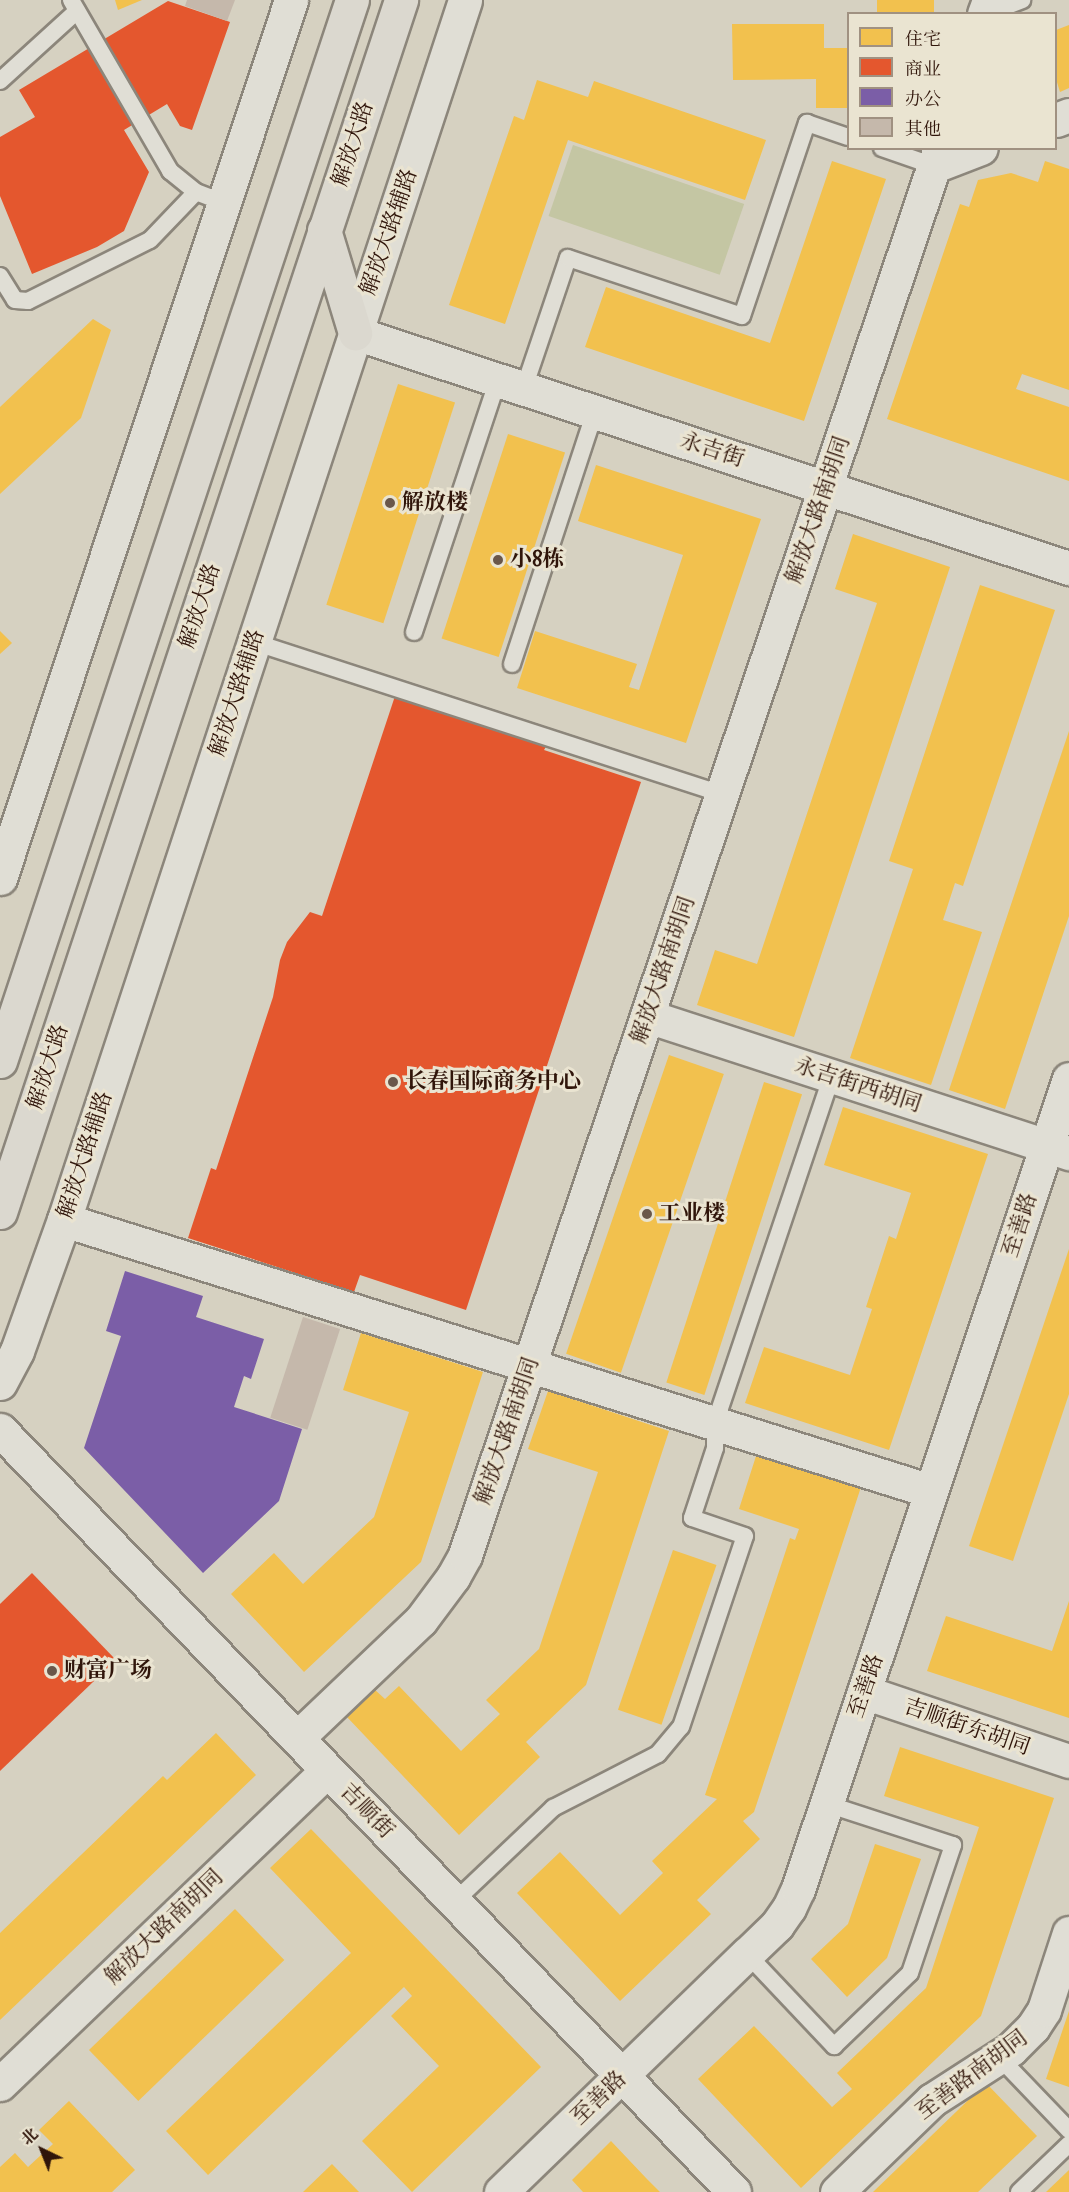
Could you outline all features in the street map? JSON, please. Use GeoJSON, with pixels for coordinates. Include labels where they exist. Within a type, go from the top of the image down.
{"type":"FeatureCollection","features":[{"type":"Feature","properties":{"kind":"main road","name":"解放大路"},"geometry":{"type":"LineString","coordinates":[[0,1061],[352,0]]}},
{"type":"Feature","properties":{"kind":"main road","name":"解放大路"},"geometry":{"type":"LineString","coordinates":[[0,1212],[401,0]]}},
{"type":"Feature","properties":{"kind":"main road"},"geometry":{"type":"LineString","coordinates":[[324,230],[355,333]]}},
{"type":"Feature","properties":{"kind":"street"},"geometry":{"type":"LineString","coordinates":[[0,878],[210,197],[291,0]]}},
{"type":"Feature","properties":{"kind":"street","name":"解放大路辅路"},"geometry":{"type":"LineString","coordinates":[[0,1383],[17,1351],[64,1220],[465,0]]}},
{"type":"Feature","properties":{"kind":"street"},"geometry":{"type":"LineString","coordinates":[[937,157],[971,150]]}},
{"type":"Feature","properties":{"kind":"street","name":"解放大路南胡同"},"geometry":{"type":"LineString","coordinates":[[297,1738],[421,1620],[453,1577],[465,1555],[937,157]]}},
{"type":"Feature","properties":{"kind":"street","name":"永吉街"},"geometry":{"type":"LineString","coordinates":[[355,333],[1069,568]]}},
{"type":"Feature","properties":{"kind":"street","name":"永吉街西胡同"},"geometry":{"type":"LineString","coordinates":[[647,1016],[1058,1150]]}},
{"type":"Feature","properties":{"kind":"street","name":"至善路"},"geometry":{"type":"LineString","coordinates":[[501,2192],[747,1954],[777,1924],[789,1908],[798,1889],[827,1804],[931,1491],[1058,1150],[1069,1079]]}},
{"type":"Feature","properties":{"kind":"street"},"geometry":{"type":"LineString","coordinates":[[64,1220],[931,1491]]}},
{"type":"Feature","properties":{"kind":"street","name":"吉顺街"},"geometry":{"type":"LineString","coordinates":[[0,1430],[734,2192]]}},
{"type":"Feature","properties":{"kind":"street","name":"吉顺街东胡同"},"geometry":{"type":"LineString","coordinates":[[864,1692],[1069,1761]]}},
{"type":"Feature","properties":{"kind":"street","name":"解放大路南胡同"},"geometry":{"type":"LineString","coordinates":[[0,2084],[327,1770]]}},
{"type":"Feature","properties":{"kind":"street","name":"至善路南胡同"},"geometry":{"type":"LineString","coordinates":[[837,2192],[932,2100],[1011,2049],[1034,2027],[1044,2010],[1069,1933]]}},
{"type":"Feature","properties":{"kind":"lane"},"geometry":{"type":"LineString","coordinates":[[990,12],[1022,0]]}},
{"type":"Feature","properties":{"kind":"lane"},"geometry":{"type":"LineString","coordinates":[[0,81],[74,5],[170,171],[210,197],[150,240],[28,300],[15,300],[0,276]]}},
{"type":"Feature","properties":{"kind":"lane"},"geometry":{"type":"LineString","coordinates":[[414,632],[511,384],[568,258],[742,316],[807,123],[847,136]]}},
{"type":"Feature","properties":{"kind":"lane"},"geometry":{"type":"LineString","coordinates":[[894,150],[937,157]]}},
{"type":"Feature","properties":{"kind":"lane"},"geometry":{"type":"LineString","coordinates":[[512,664],[595,412]]}},
{"type":"Feature","properties":{"kind":"lane"},"geometry":{"type":"LineString","coordinates":[[254,642],[722,794]]}},
{"type":"Feature","properties":{"kind":"lane"},"geometry":{"type":"LineString","coordinates":[[454,1902],[553,1808],[658,1754],[681,1727],[745,1536],[692,1518],[715,1448],[715,1424],[832,1076]]}},
{"type":"Feature","properties":{"kind":"lane"},"geometry":{"type":"LineString","coordinates":[[747,1954],[834,2046],[910,1973],[952,1845],[827,1804]]}},
{"type":"Feature","properties":{"kind":"lane"},"geometry":{"type":"LineString","coordinates":[[998,2056],[1069,2130]]}},
{"type":"Feature","properties":{"kind":"lane"},"geometry":{"type":"LineString","coordinates":[[1019,2192],[1069,2144]]}},
{"type":"Feature","properties":{"kind":"green space"},"geometry":{"type":"Polygon","coordinates":[[[573,145],[744,204],[720,275],[549,216],[573,145]]]}},
{"type":"Feature","properties":{"kind":"building: 住宅"},"geometry":{"type":"Polygon","coordinates":[[[115,0],[142,0],[118,10],[115,0]]]}},
{"type":"Feature","properties":{"kind":"building: 住宅"},"geometry":{"type":"Polygon","coordinates":[[[877,0],[934,0],[934,12],[877,12],[877,0]]]}},
{"type":"Feature","properties":{"kind":"building: 住宅"},"geometry":{"type":"Polygon","coordinates":[[[732,24],[824,24],[824,48],[847,48],[847,108],[816,108],[816,79],[733,80],[732,24]]]}},
{"type":"Feature","properties":{"kind":"building: 住宅"},"geometry":{"type":"Polygon","coordinates":[[[1069,25],[1069,88],[1060,92],[1057,82],[1057,30],[1069,25]]]}},
{"type":"Feature","properties":{"kind":"building: 住宅"},"geometry":{"type":"Polygon","coordinates":[[[537,80],[588,97],[594,81],[766,140],[745,200],[568,140],[505,324],[449,305],[514,116],[524,120],[537,80]]]}},
{"type":"Feature","properties":{"kind":"building: 住宅"},"geometry":{"type":"Polygon","coordinates":[[[832,161],[886,179],[804,421],[585,347],[606,287],[770,343],[832,161]]]}},
{"type":"Feature","properties":{"kind":"building: 住宅"},"geometry":{"type":"Polygon","coordinates":[[[1045,161],[1069,169],[1069,390],[1022,374],[1016,389],[1069,407],[1069,481],[887,419],[960,204],[969,207],[978,180],[1011,173],[1038,182],[1045,161]]]}},
{"type":"Feature","properties":{"kind":"building: 住宅"},"geometry":{"type":"Polygon","coordinates":[[[93,319],[111,330],[81,418],[0,494],[0,407],[93,319]]]}},
{"type":"Feature","properties":{"kind":"building: 住宅","name":"解放楼"},"geometry":{"type":"Polygon","coordinates":[[[398,384],[455,403],[383,623],[326,605],[398,384]]]}},
{"type":"Feature","properties":{"kind":"building: 住宅","name":"小8栋"},"geometry":{"type":"Polygon","coordinates":[[[508,434],[565,453],[499,657],[442,638],[508,434]]]}},
{"type":"Feature","properties":{"kind":"building: 住宅"},"geometry":{"type":"Polygon","coordinates":[[[596,465],[761,519],[686,743],[517,688],[535,631],[637,664],[629,687],[639,690],[683,555],[578,521],[596,465]]]}},
{"type":"Feature","properties":{"kind":"building: 住宅"},"geometry":{"type":"Polygon","coordinates":[[[853,534],[950,567],[794,1037],[697,1005],[715,950],[757,964],[877,603],[835,589],[853,534]]]}},
{"type":"Feature","properties":{"kind":"building: 住宅"},"geometry":{"type":"Polygon","coordinates":[[[980,585],[1055,610],[963,886],[955,883],[943,920],[982,932],[931,1085],[850,1058],[913,869],[889,861],[980,585]]]}},
{"type":"Feature","properties":{"kind":"building: 住宅"},"geometry":{"type":"Polygon","coordinates":[[[0,631],[12,643],[0,654],[0,631]]]}},
{"type":"Feature","properties":{"kind":"building: 住宅"},"geometry":{"type":"Polygon","coordinates":[[[1069,731],[1069,916],[1005,1109],[949,1090],[1069,731]]]}},
{"type":"Feature","properties":{"kind":"building: 住宅","name":"工业楼"},"geometry":{"type":"Polygon","coordinates":[[[669,1055],[724,1074],[621,1373],[566,1354],[669,1055]]]}},
{"type":"Feature","properties":{"kind":"building: 住宅"},"geometry":{"type":"Polygon","coordinates":[[[764,1082],[802,1094],[704,1395],[666,1383],[764,1082]]]}},
{"type":"Feature","properties":{"kind":"building: 住宅"},"geometry":{"type":"Polygon","coordinates":[[[843,1107],[988,1154],[889,1450],[745,1403],[764,1347],[850,1375],[872,1309],[866,1307],[889,1236],[896,1239],[911,1193],[824,1165],[843,1107]]]}},
{"type":"Feature","properties":{"kind":"building: 住宅"},"geometry":{"type":"Polygon","coordinates":[[[1069,1249],[1069,1394],[1013,1561],[969,1546],[1069,1249]]]}},
{"type":"Feature","properties":{"kind":"building: 住宅"},"geometry":{"type":"Polygon","coordinates":[[[361,1333],[483,1372],[421,1562],[304,1672],[231,1594],[274,1553],[303,1584],[374,1517],[409,1412],[343,1390],[361,1333]]]}},
{"type":"Feature","properties":{"kind":"building: 住宅"},"geometry":{"type":"Polygon","coordinates":[[[548,1391],[669,1431],[586,1685],[526,1742],[540,1757],[459,1835],[346,1716],[374,1689],[385,1699],[399,1686],[461,1751],[500,1714],[486,1700],[539,1649],[598,1472],[528,1449],[548,1391]]]}},
{"type":"Feature","properties":{"kind":"building: 住宅"},"geometry":{"type":"Polygon","coordinates":[[[757,1453],[861,1487],[754,1812],[743,1821],[760,1839],[697,1900],[711,1914],[620,2001],[517,1893],[560,1852],[620,1915],[663,1873],[652,1861],[717,1799],[705,1795],[790,1538],[795,1540],[799,1529],[739,1509],[757,1453]]]}},
{"type":"Feature","properties":{"kind":"building: 住宅"},"geometry":{"type":"Polygon","coordinates":[[[673,1550],[716,1565],[661,1725],[618,1710],[673,1550]]]}},
{"type":"Feature","properties":{"kind":"building: 住宅"},"geometry":{"type":"Polygon","coordinates":[[[1069,1601],[1069,1718],[927,1671],[946,1616],[1052,1651],[1069,1601]]]}},
{"type":"Feature","properties":{"kind":"building: 住宅"},"geometry":{"type":"Polygon","coordinates":[[[216,1733],[256,1775],[0,2020],[0,1933],[163,1776],[167,1780],[216,1733]]]}},
{"type":"Feature","properties":{"kind":"building: 住宅"},"geometry":{"type":"Polygon","coordinates":[[[900,1747],[1054,1798],[981,2016],[801,2188],[698,2079],[754,2026],[832,2107],[852,2089],[837,2073],[926,1988],[979,1827],[884,1796],[900,1747]]]}},
{"type":"Feature","properties":{"kind":"building: 住宅"},"geometry":{"type":"Polygon","coordinates":[[[311,1829],[541,2067],[412,2192],[362,2141],[439,2066],[391,2016],[412,1996],[404,1987],[208,2175],[166,2131],[351,1953],[270,1868],[311,1829]]]}},
{"type":"Feature","properties":{"kind":"building: 住宅"},"geometry":{"type":"Polygon","coordinates":[[[875,1844],[921,1859],[887,1958],[847,1997],[811,1959],[848,1924],[875,1844]]]}},
{"type":"Feature","properties":{"kind":"building: 住宅"},"geometry":{"type":"Polygon","coordinates":[[[235,1909],[284,1960],[138,2101],[89,2050],[235,1909]]]}},
{"type":"Feature","properties":{"kind":"building: 住宅"},"geometry":{"type":"Polygon","coordinates":[[[1069,2011],[1069,2087],[1046,2079],[1069,2011]]]}},
{"type":"Feature","properties":{"kind":"building: 住宅"},"geometry":{"type":"Polygon","coordinates":[[[986,2083],[1037,2136],[978,2192],[873,2192],[986,2083]]]}},
{"type":"Feature","properties":{"kind":"building: 住宅"},"geometry":{"type":"Polygon","coordinates":[[[69,2101],[135,2170],[112,2192],[0,2192],[0,2167],[15,2153],[28,2167],[53,2144],[39,2130],[69,2101]]]}},
{"type":"Feature","properties":{"kind":"building: 住宅"},"geometry":{"type":"Polygon","coordinates":[[[611,2141],[660,2192],[583,2192],[572,2180],[611,2141]]]}},
{"type":"Feature","properties":{"kind":"building: 住宅"},"geometry":{"type":"Polygon","coordinates":[[[332,2164],[359,2192],[303,2192],[332,2164]]]}},
{"type":"Feature","properties":{"kind":"building: 住宅"},"geometry":{"type":"Polygon","coordinates":[[[1069,2170],[1069,2192],[1046,2192],[1069,2170]]]}},
{"type":"Feature","properties":{"kind":"building: 商业"},"geometry":{"type":"Polygon","coordinates":[[[168,1],[230,22],[192,130],[180,126],[167,104],[124,130],[149,172],[124,231],[97,247],[32,274],[0,196],[0,137],[35,117],[19,90],[168,1]]]}},
{"type":"Feature","properties":{"kind":"building: 商业","name":"长春国际商务中心"},"geometry":{"type":"Polygon","coordinates":[[[395,696],[547,745],[544,750],[641,782],[466,1310],[360,1275],[354,1292],[188,1238],[211,1168],[216,1170],[273,997],[280,960],[287,942],[310,912],[322,916],[395,696]]]}},
{"type":"Feature","properties":{"kind":"building: 商业","name":"财富广场"},"geometry":{"type":"Polygon","coordinates":[[[32,1573],[116,1660],[0,1771],[0,1604],[32,1573]]]}},
{"type":"Feature","properties":{"kind":"building: 办公"},"geometry":{"type":"Polygon","coordinates":[[[125,1271],[203,1296],[196,1317],[264,1339],[251,1379],[244,1376],[234,1407],[302,1429],[279,1501],[203,1573],[84,1448],[121,1336],[106,1331],[125,1271]]]}},
{"type":"Feature","properties":{"kind":"building: 其他"},"geometry":{"type":"Polygon","coordinates":[[[187,0],[235,0],[227,21],[185,6],[187,0]]]}},
{"type":"Feature","properties":{"kind":"building: 其他"},"geometry":{"type":"Polygon","coordinates":[[[303,1317],[340,1329],[307,1430],[270,1418],[303,1317]]]}},
{"type":"Feature","properties":{"kind":"place","name":"解放楼"},"geometry":{"type":"Point","coordinates":[390,503]}},
{"type":"Feature","properties":{"kind":"place","name":"小8栋"},"geometry":{"type":"Point","coordinates":[498,560]}},
{"type":"Feature","properties":{"kind":"place","name":"长春国际商务中心"},"geometry":{"type":"Point","coordinates":[393,1082]}},
{"type":"Feature","properties":{"kind":"place","name":"工业楼"},"geometry":{"type":"Point","coordinates":[647,1214]}},
{"type":"Feature","properties":{"kind":"place","name":"财富广场"},"geometry":{"type":"Point","coordinates":[52,1671]}}]}
